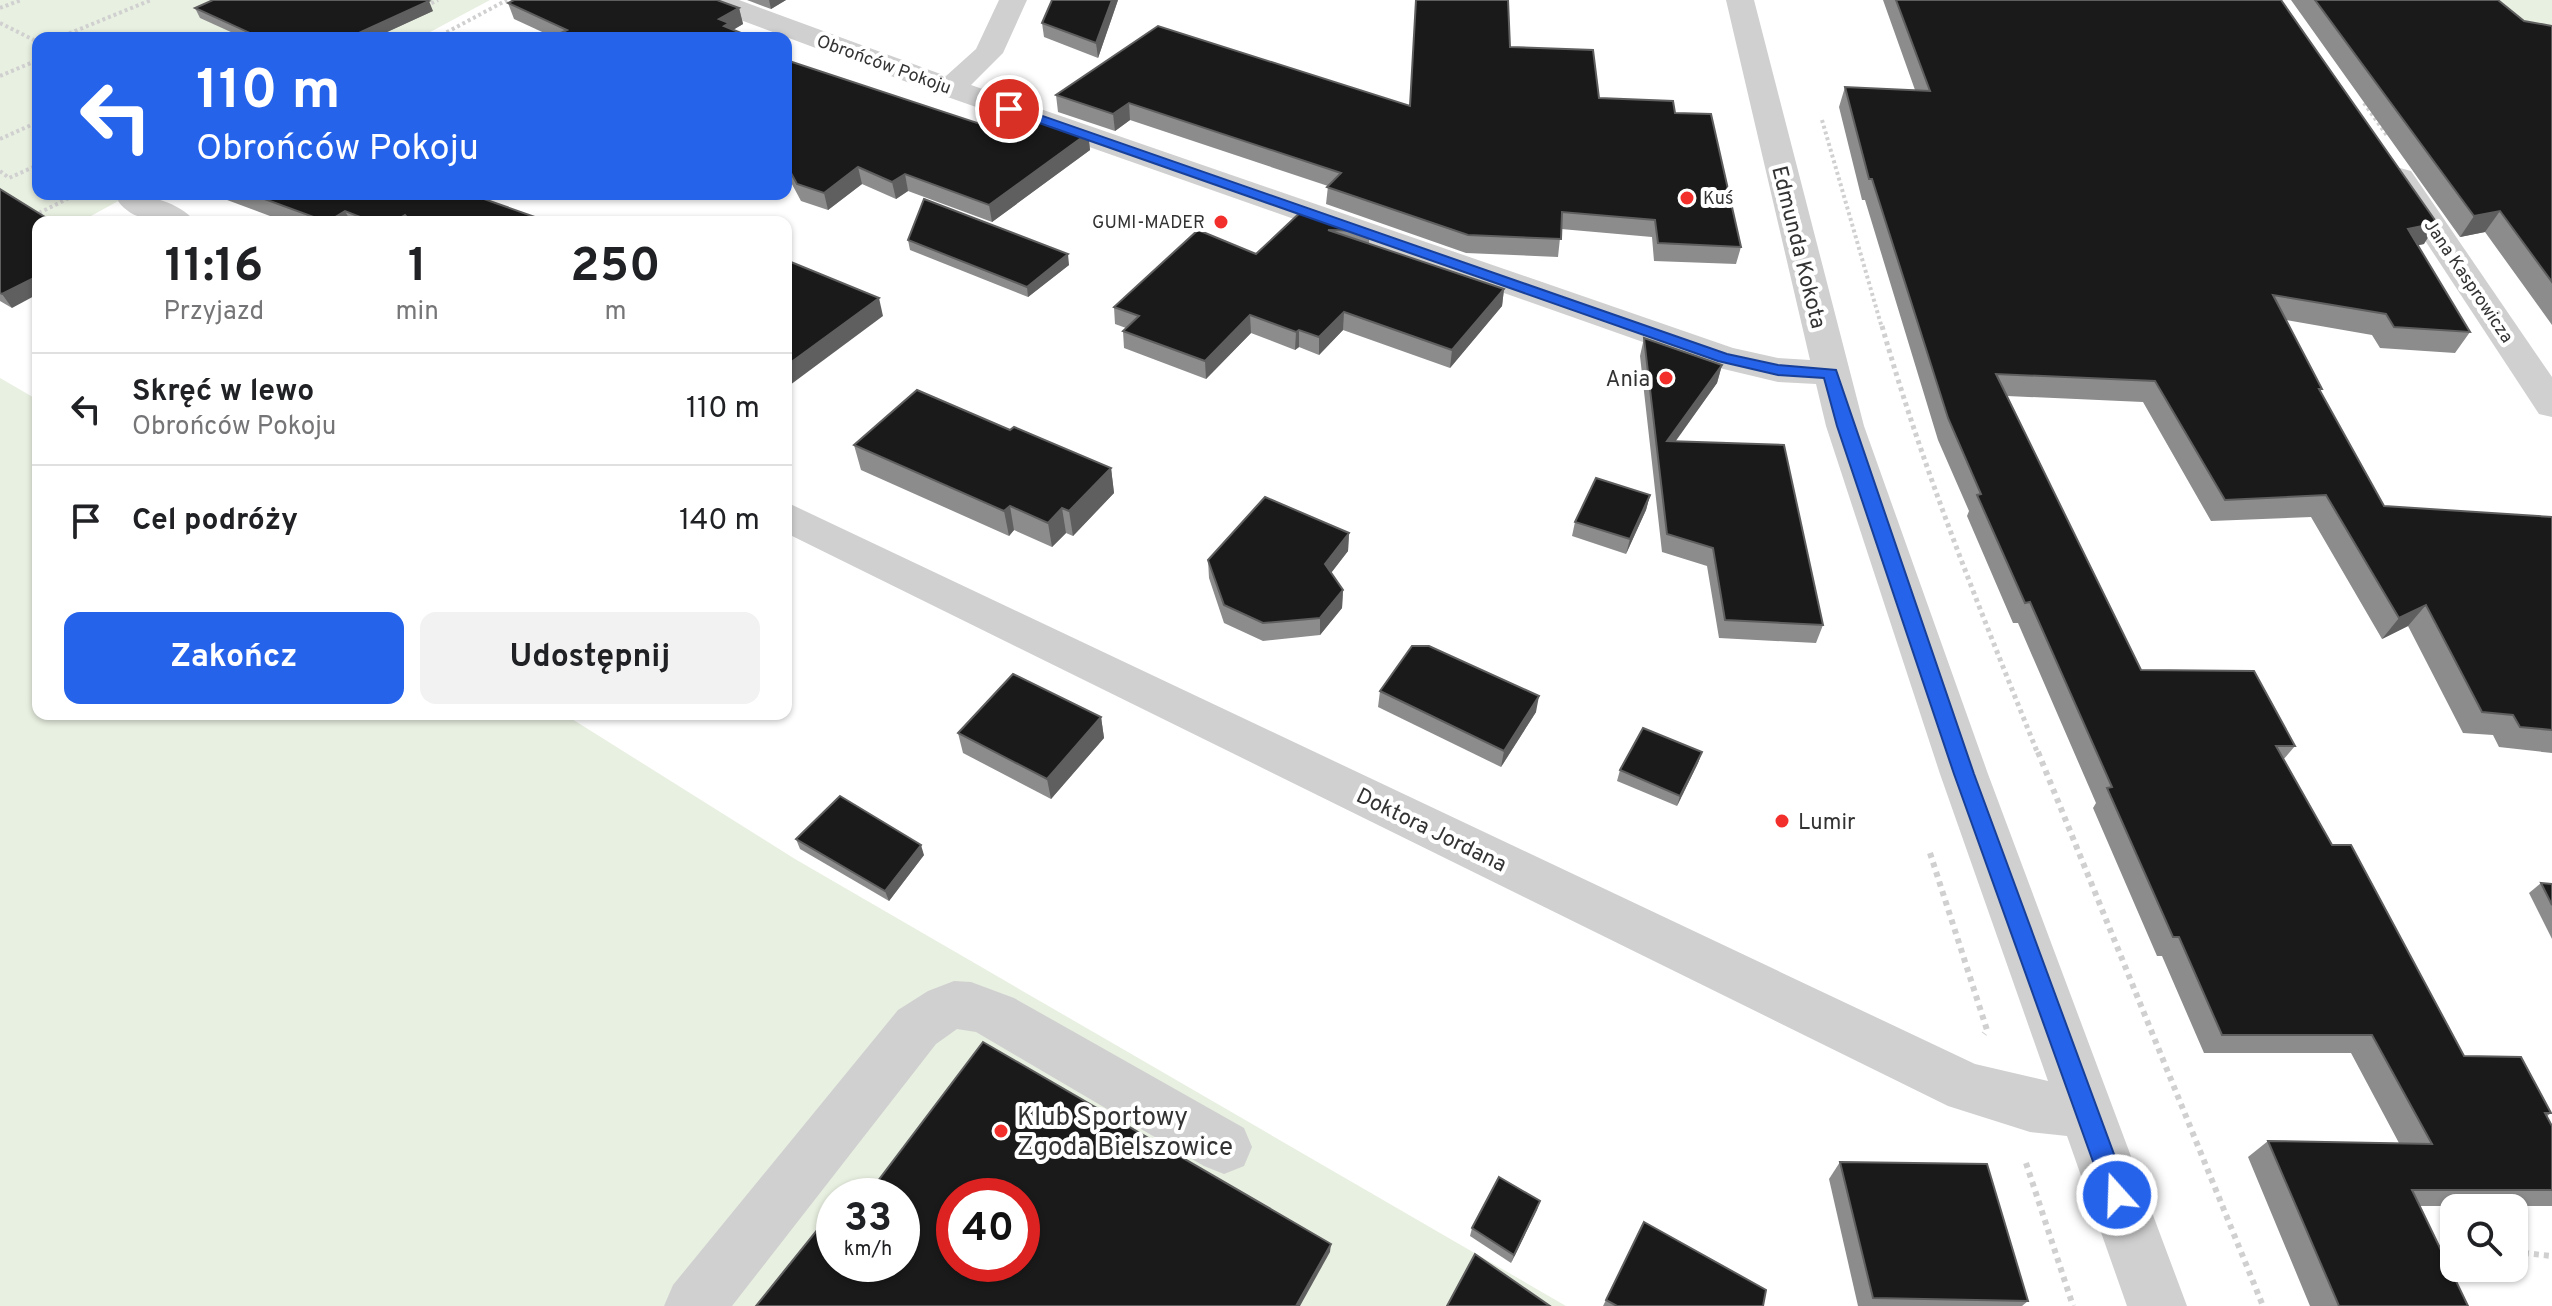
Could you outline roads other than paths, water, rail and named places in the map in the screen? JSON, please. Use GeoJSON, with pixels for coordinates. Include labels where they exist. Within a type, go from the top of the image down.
{"type":"FeatureCollection","features":[{"type":"Feature","properties":{"kind":"street","name":"Obrońców Pokoju"},"geometry":{"type":"LineString","coordinates":[[713,0],[950,88],[1724,358],[1778,370],[1831,373]]}},
{"type":"Feature","properties":{"kind":"street"},"geometry":{"type":"LineString","coordinates":[[950,88],[989,53],[1013,0]]}},
{"type":"Feature","properties":{"kind":"street","name":"Edmunda Kokota"},"geometry":{"type":"LineString","coordinates":[[1740,0],[1845,426],[1964,774],[2157,1306]]}},
{"type":"Feature","properties":{"kind":"street","name":"Jana Kasprowicza"},"geometry":{"type":"LineString","coordinates":[[2378,147],[2552,405]]}},
{"type":"Feature","properties":{"kind":"street"},"geometry":{"type":"LineString","coordinates":[[134,201],[165,216]]}},
{"type":"Feature","properties":{"kind":"street","name":"Doktora Jordana"},"geometry":{"type":"LineString","coordinates":[[792,519],[1967,1088],[2030,1106],[2087,1112]]}},
{"type":"Feature","properties":{"kind":"street"},"geometry":{"type":"LineString","coordinates":[[694,1306],[917,1027],[946,1005],[965,1003],[995,1015],[1224,1147]]}},
{"type":"Feature","properties":{"kind":"place","name":"Kuś"},"geometry":{"type":"Point","coordinates":[1687,198]}},
{"type":"Feature","properties":{"kind":"place","name":"GUMI-MADER"},"geometry":{"type":"Point","coordinates":[1221,222]}},
{"type":"Feature","properties":{"kind":"place","name":"Ania"},"geometry":{"type":"Point","coordinates":[1666,378]}},
{"type":"Feature","properties":{"kind":"place","name":"Lumir"},"geometry":{"type":"Point","coordinates":[1782,821]}},
{"type":"Feature","properties":{"kind":"place","name":"Klub Sportowy Zgoda Bielszowice"},"geometry":{"type":"Point","coordinates":[1001,1131]}}]}
